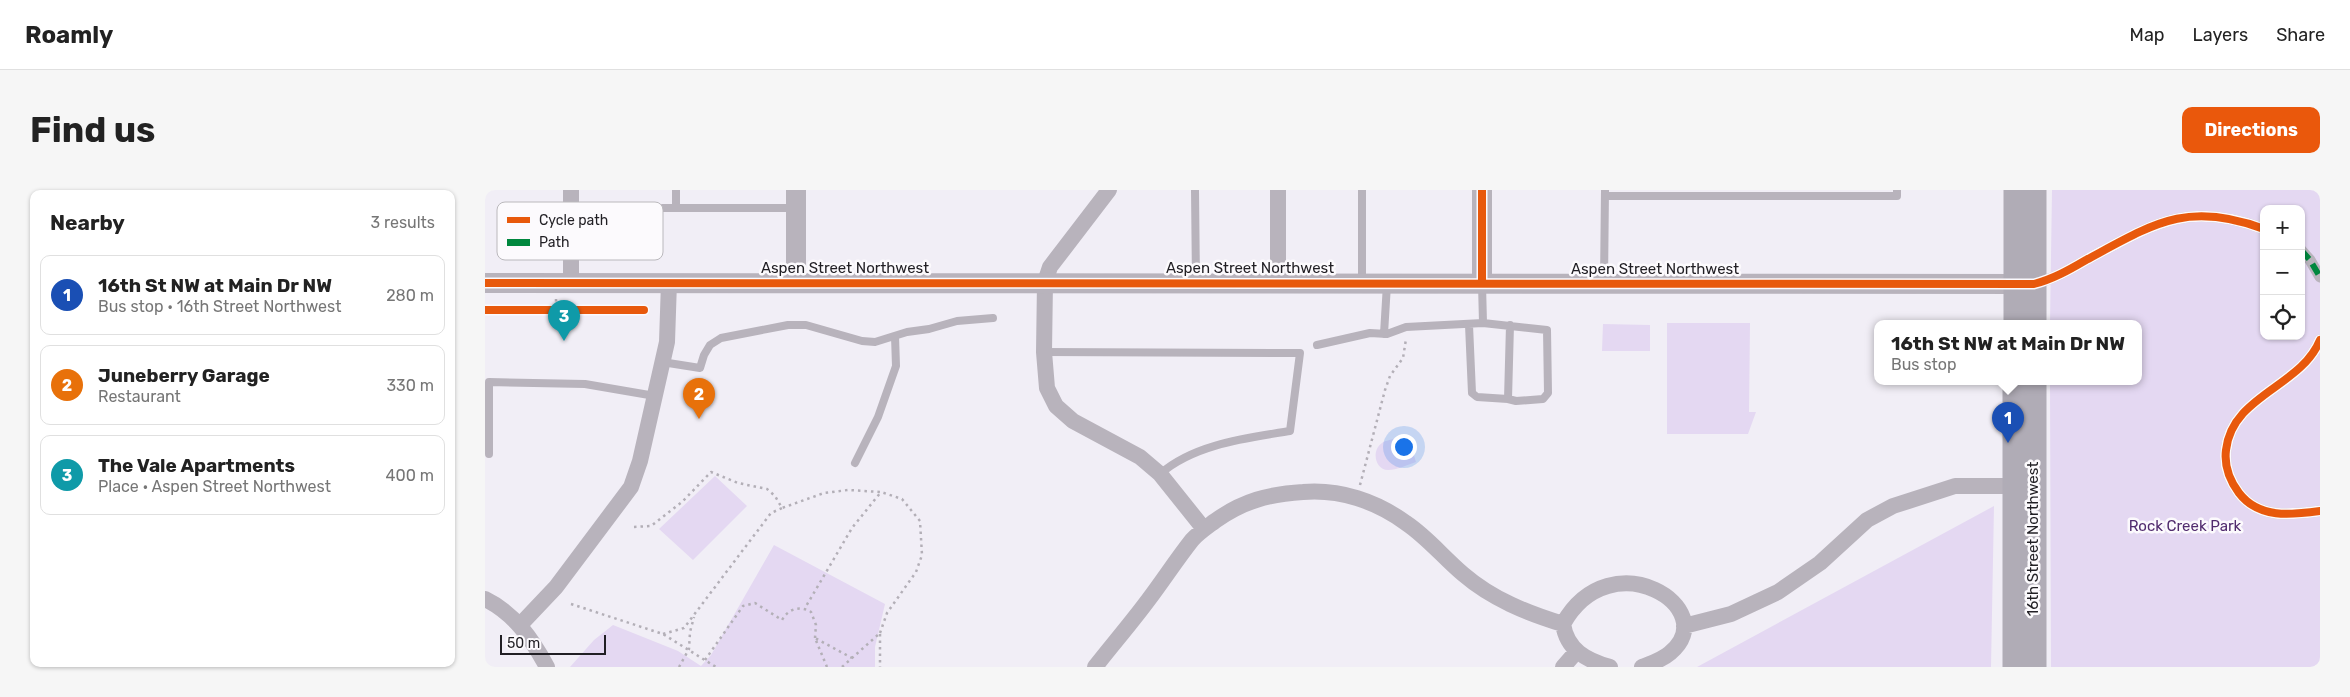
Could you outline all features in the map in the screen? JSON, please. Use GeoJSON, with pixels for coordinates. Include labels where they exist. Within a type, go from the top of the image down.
{"type":"FeatureCollection","features":[{"type":"Feature","properties":{"kind":"main road"},"geometry":{"type":"LineString","coordinates":[[2016,190],[2025,284],[2033,320]]}},
{"type":"Feature","properties":{"kind":"main road"},"geometry":{"type":"LineString","coordinates":[[2016,320],[2025,284],[2034,190]]}},
{"type":"Feature","properties":{"kind":"main road","name":"16th Street Northwest"},"geometry":{"type":"LineString","coordinates":[[2015,385],[2024,486],[2034,667]]}},
{"type":"Feature","properties":{"kind":"main road","name":"16th Street Northwest"},"geometry":{"type":"LineString","coordinates":[[2015,667],[2024,486],[2034,385]]}},
{"type":"Feature","properties":{"kind":"street"},"geometry":{"type":"LineString","coordinates":[[1109,190],[1050,267],[1045,282],[1044,352],[1047,388],[1056,406],[1073,421],[1141,457],[1160,474],[1204,529]]}},
{"type":"Feature","properties":{"kind":"street"},"geometry":{"type":"LineString","coordinates":[[1278,190],[1278,282]]}},
{"type":"Feature","properties":{"kind":"street"},"geometry":{"type":"LineString","coordinates":[[1482,190],[1482,282]]}},
{"type":"Feature","properties":{"kind":"street"},"geometry":{"type":"LineString","coordinates":[[796,199],[796,282]]}},
{"type":"Feature","properties":{"kind":"street"},"geometry":{"type":"LineString","coordinates":[[2025,284],[2052,279],[2151,226],[2182,216],[2213,216],[2260,228]]}},
{"type":"Feature","properties":{"kind":"street"},"geometry":{"type":"LineString","coordinates":[[2305,254],[2320,277]]}},
{"type":"Feature","properties":{"kind":"street"},"geometry":{"type":"LineString","coordinates":[[571,260],[571,282]]}},
{"type":"Feature","properties":{"kind":"street"},"geometry":{"type":"LineString","coordinates":[[520,625],[556,587],[631,487],[637,475],[655,396],[669,321],[669,282]]}},
{"type":"Feature","properties":{"kind":"street","name":"Aspen Street Northwest"},"geometry":{"type":"LineString","coordinates":[[485,283],[1604,282],[2025,284]]}},
{"type":"Feature","properties":{"kind":"street"},"geometry":{"type":"LineString","coordinates":[[2320,340],[2300,367],[2259,398],[2240,417],[2230,434],[2226,452],[2227,469],[2233,484],[2242,497],[2255,507],[2278,514],[2320,511]]}},
{"type":"Feature","properties":{"kind":"street"},"geometry":{"type":"LineString","coordinates":[[1684,626],[1731,614],[1782,590],[1820,563],[1867,520],[1888,508],[1955,486],[2024,486]]}},
{"type":"Feature","properties":{"kind":"street"},"geometry":{"type":"LineString","coordinates":[[1095,667],[1193,539],[1233,509],[1271,494],[1313,491],[1345,494],[1376,505],[1404,521],[1463,574],[1505,602],[1533,615],[1563,624]]}},
{"type":"Feature","properties":{"kind":"street"},"geometry":{"type":"LineString","coordinates":[[1610,667],[1577,651],[1567,641],[1563,624],[1570,612],[1594,591],[1605,586],[1623,583],[1636,584],[1670,598],[1680,610],[1684,626],[1681,639],[1671,652],[1642,667]]}},
{"type":"Feature","properties":{"kind":"street"},"geometry":{"type":"LineString","coordinates":[[485,598],[500,607],[520,625],[546,665]]}},
{"type":"Feature","properties":{"kind":"street"},"geometry":{"type":"LineString","coordinates":[[1563,667],[1577,651]]}},
{"type":"Feature","properties":{"kind":"lane"},"geometry":{"type":"LineString","coordinates":[[676,190],[676,208]]}},
{"type":"Feature","properties":{"kind":"lane"},"geometry":{"type":"LineString","coordinates":[[1195,190],[1196,282]]}},
{"type":"Feature","properties":{"kind":"lane"},"geometry":{"type":"LineString","coordinates":[[1362,190],[1362,282]]}},
{"type":"Feature","properties":{"kind":"lane"},"geometry":{"type":"LineString","coordinates":[[1604,282],[1605,193],[1897,196],[1897,190]]}},
{"type":"Feature","properties":{"kind":"lane"},"geometry":{"type":"LineString","coordinates":[[663,208],[796,199]]}},
{"type":"Feature","properties":{"kind":"lane"},"geometry":{"type":"LineString","coordinates":[[1384,334],[1387,319],[1387,282]]}},
{"type":"Feature","properties":{"kind":"lane"},"geometry":{"type":"LineString","coordinates":[[1482,282],[1483,323]]}},
{"type":"Feature","properties":{"kind":"lane"},"geometry":{"type":"LineString","coordinates":[[662,362],[700,368],[704,354],[710,345],[721,338],[797,324],[818,327],[862,341],[875,342],[957,321],[993,318]]}},
{"type":"Feature","properties":{"kind":"lane"},"geometry":{"type":"LineString","coordinates":[[1317,345],[1370,333],[1384,334],[1406,327],[1483,323],[1547,330],[1547,392],[1543,399],[1515,401],[1477,397],[1472,393],[1469,325]]}},
{"type":"Feature","properties":{"kind":"lane"},"geometry":{"type":"LineString","coordinates":[[1508,399],[1510,325]]}},
{"type":"Feature","properties":{"kind":"lane"},"geometry":{"type":"LineString","coordinates":[[855,463],[878,417],[896,366],[895,336]]}},
{"type":"Feature","properties":{"kind":"lane"},"geometry":{"type":"LineString","coordinates":[[1044,352],[1300,353],[1290,431],[1243,439],[1183,457],[1160,474]]}},
{"type":"Feature","properties":{"kind":"lane"},"geometry":{"type":"LineString","coordinates":[[489,454],[489,382],[585,384],[655,396]]}},
{"type":"Feature","properties":{"kind":"path"},"geometry":{"type":"LineString","coordinates":[[556,295],[556,310]]}},
{"type":"Feature","properties":{"kind":"path"},"geometry":{"type":"LineString","coordinates":[[547,310],[566,310]]}},
{"type":"Feature","properties":{"kind":"path"},"geometry":{"type":"LineString","coordinates":[[1359,489],[1385,390],[1390,376],[1403,358],[1407,335]]}},
{"type":"Feature","properties":{"kind":"path"},"geometry":{"type":"LineString","coordinates":[[634,527],[651,526],[682,502],[711,472],[738,483],[767,489],[775,496],[781,508]]}},
{"type":"Feature","properties":{"kind":"path"},"geometry":{"type":"LineString","coordinates":[[663,634],[684,628],[695,616],[744,547],[771,513],[823,493],[848,490],[881,492],[902,499],[920,521],[922,555],[916,572],[887,613],[879,634],[880,667]]}},
{"type":"Feature","properties":{"kind":"path"},"geometry":{"type":"LineString","coordinates":[[805,608],[851,528],[881,492]]}},
{"type":"Feature","properties":{"kind":"path"},"geometry":{"type":"LineString","coordinates":[[571,604],[663,634],[716,667]]}},
{"type":"Feature","properties":{"kind":"path"},"geometry":{"type":"LineString","coordinates":[[705,660],[743,606],[755,604],[782,620],[786,613],[791,611],[805,608],[811,612],[816,625],[815,638],[827,667]]}},
{"type":"Feature","properties":{"kind":"path"},"geometry":{"type":"LineString","coordinates":[[679,667],[689,650],[690,632],[695,616]]}},
{"type":"Feature","properties":{"kind":"path"},"geometry":{"type":"LineString","coordinates":[[842,667],[879,634]]}},
{"type":"Feature","properties":{"kind":"path"},"geometry":{"type":"LineString","coordinates":[[815,638],[852,658]]}},
{"type":"Feature","properties":{"kind":"green space","name":"Rock Creek Park"},"geometry":{"type":"Polygon","coordinates":[[[2052,190],[2320,190],[2320,667],[2051,667],[2050,385],[2142,385],[2142,320],[2050,320],[2052,190]]]}},
{"type":"Feature","properties":{"kind":"green space"},"geometry":{"type":"Polygon","coordinates":[[[1667,323],[1750,323],[1749,412],[1756,412],[1748,434],[1667,434],[1667,323]]]}},
{"type":"Feature","properties":{"kind":"green space"},"geometry":{"type":"Polygon","coordinates":[[[1603,324],[1650,325],[1650,351],[1602,351],[1603,324]]]}},
{"type":"Feature","properties":{"kind":"green space"},"geometry":{"type":"Polygon","coordinates":[[[1393,439],[1410,442],[1416,462],[1391,470],[1380,467],[1376,459],[1376,450],[1383,442],[1393,439]]]}},
{"type":"Feature","properties":{"kind":"green space"},"geometry":{"type":"Polygon","coordinates":[[[715,476],[747,506],[693,560],[659,529],[715,476]]]}},
{"type":"Feature","properties":{"kind":"green space"},"geometry":{"type":"Polygon","coordinates":[[[1994,506],[1991,667],[1697,667],[1994,506]]]}},
{"type":"Feature","properties":{"kind":"green space"},"geometry":{"type":"Polygon","coordinates":[[[774,545],[885,604],[875,647],[875,667],[570,667],[594,640],[613,625],[678,651],[701,666],[711,655],[774,545]]]}},
{"type":"Feature","properties":{"kind":"marked path"},"geometry":{"type":"LineString","coordinates":[[2305,254],[2320,277]]}},
{"type":"Feature","properties":{"kind":"cycle path"},"geometry":{"type":"LineString","coordinates":[[1482,190],[1482,282]]}},
{"type":"Feature","properties":{"kind":"cycle path"},"geometry":{"type":"LineString","coordinates":[[485,283],[2034,284],[2061,274],[2131,236],[2171,220],[2213,217],[2260,228]]}},
{"type":"Feature","properties":{"kind":"cycle path"},"geometry":{"type":"LineString","coordinates":[[485,310],[644,310]]}},
{"type":"Feature","properties":{"kind":"cycle path"},"geometry":{"type":"LineString","coordinates":[[2320,340],[2311,356],[2298,369],[2253,403],[2241,416],[2231,431],[2226,450],[2226,462],[2230,478],[2239,493],[2256,507],[2266,511],[2287,514],[2320,511]]}},
{"type":"Feature","properties":{"kind":"place","name":"The Vale Apartments"},"geometry":{"type":"Point","coordinates":[564,341]}},
{"type":"Feature","properties":{"kind":"place","name":"Juneberry Garage"},"geometry":{"type":"Point","coordinates":[699,419]}},
{"type":"Feature","properties":{"kind":"place","name":"16th St NW at Main Dr NW"},"geometry":{"type":"Point","coordinates":[2008,443]}}]}
